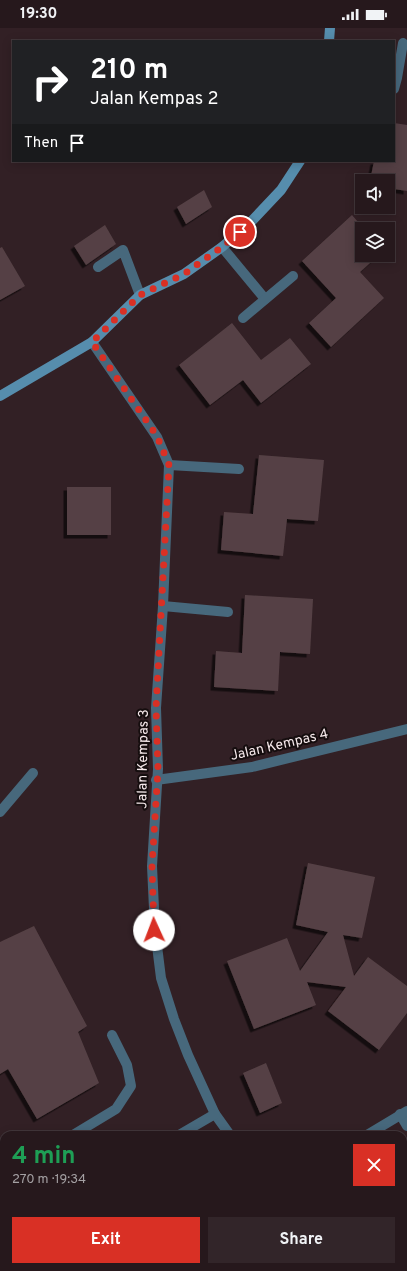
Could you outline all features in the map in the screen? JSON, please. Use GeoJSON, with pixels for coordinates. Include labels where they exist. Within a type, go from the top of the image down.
{"type":"FeatureCollection","features":[{"type":"Feature","properties":{"kind":"street"},"geometry":{"type":"LineString","coordinates":[[328,40],[330,28]]}},
{"type":"Feature","properties":{"kind":"street"},"geometry":{"type":"LineString","coordinates":[[396,78],[403,43]]}},
{"type":"Feature","properties":{"kind":"street"},"geometry":{"type":"LineString","coordinates":[[0,396],[92,342],[140,295],[184,274],[222,247],[248,224],[281,190],[299,162]]}},
{"type":"Feature","properties":{"kind":"street"},"geometry":{"type":"LineString","coordinates":[[222,247],[265,299]]}},
{"type":"Feature","properties":{"kind":"street"},"geometry":{"type":"LineString","coordinates":[[98,267],[123,250],[140,295]]}},
{"type":"Feature","properties":{"kind":"street"},"geometry":{"type":"LineString","coordinates":[[243,318],[293,276]]}},
{"type":"Feature","properties":{"kind":"street","name":"Jalan Kempas 3"},"geometry":{"type":"LineString","coordinates":[[92,342],[157,436],[169,465],[163,606],[156,708],[158,769],[156,780],[152,866],[154,930],[161,978],[174,1020],[215,1114],[227,1131]]}},
{"type":"Feature","properties":{"kind":"street"},"geometry":{"type":"LineString","coordinates":[[169,465],[239,469]]}},
{"type":"Feature","properties":{"kind":"street"},"geometry":{"type":"LineString","coordinates":[[163,606],[228,612]]}},
{"type":"Feature","properties":{"kind":"street","name":"Jalan Kempas 4"},"geometry":{"type":"LineString","coordinates":[[156,780],[252,767],[407,729]]}},
{"type":"Feature","properties":{"kind":"street"},"geometry":{"type":"LineString","coordinates":[[0,812],[33,773]]}},
{"type":"Feature","properties":{"kind":"street"},"geometry":{"type":"LineString","coordinates":[[80,1131],[116,1109],[131,1086],[127,1065],[112,1035]]}},
{"type":"Feature","properties":{"kind":"street"},"geometry":{"type":"LineString","coordinates":[[383,1131],[403,1112],[407,1126]]}},
{"type":"Feature","properties":{"kind":"street"},"geometry":{"type":"LineString","coordinates":[[186,1131],[215,1114]]}},
{"type":"Feature","properties":{"kind":"building"},"geometry":{"type":"Polygon","coordinates":[[[395,123],[407,125],[407,191],[395,189],[395,174],[371,174],[374,162],[395,162],[395,123]]]}},
{"type":"Feature","properties":{"kind":"building"},"geometry":{"type":"Polygon","coordinates":[[[204,190],[212,207],[186,224],[177,207],[204,190]]]}},
{"type":"Feature","properties":{"kind":"building"},"geometry":{"type":"Polygon","coordinates":[[[352,215],[358,222],[355,222],[355,262],[371,262],[360,272],[384,298],[331,347],[309,323],[336,298],[302,261],[352,215]]]}},
{"type":"Feature","properties":{"kind":"building"},"geometry":{"type":"Polygon","coordinates":[[[105,225],[116,244],[86,265],[74,246],[105,225]]]}},
{"type":"Feature","properties":{"kind":"building"},"geometry":{"type":"Polygon","coordinates":[[[2,247],[25,286],[0,300],[0,248],[2,247]]]}},
{"type":"Feature","properties":{"kind":"building"},"geometry":{"type":"Polygon","coordinates":[[[232,323],[261,360],[290,338],[311,364],[261,403],[243,380],[210,405],[179,365],[232,323]]]}},
{"type":"Feature","properties":{"kind":"building"},"geometry":{"type":"Polygon","coordinates":[[[259,455],[324,460],[318,521],[287,519],[283,556],[221,550],[224,512],[253,514],[259,455]]]}},
{"type":"Feature","properties":{"kind":"building"},"geometry":{"type":"Polygon","coordinates":[[[67,487],[111,487],[111,535],[67,535],[67,487]]]}},
{"type":"Feature","properties":{"kind":"building"},"geometry":{"type":"Polygon","coordinates":[[[245,595],[313,599],[310,654],[280,652],[278,691],[214,687],[216,651],[242,653],[245,595]]]}},
{"type":"Feature","properties":{"kind":"building"},"geometry":{"type":"Polygon","coordinates":[[[308,863],[375,877],[362,938],[343,935],[354,976],[368,957],[407,986],[407,1013],[379,1050],[328,1011],[346,987],[307,982],[316,1005],[254,1029],[227,961],[287,938],[300,971],[328,932],[296,925],[308,863]]]}},
{"type":"Feature","properties":{"kind":"building"},"geometry":{"type":"Polygon","coordinates":[[[34,926],[87,1026],[78,1032],[99,1083],[37,1119],[8,1069],[0,1074],[0,942],[34,926]]]}},
{"type":"Feature","properties":{"kind":"building"},"geometry":{"type":"Polygon","coordinates":[[[266,1063],[282,1103],[260,1113],[243,1073],[266,1063]]]}},
{"type":"Feature","properties":{"kind":"route"},"geometry":{"type":"LineString","coordinates":[[154,930],[152,866],[158,769],[156,708],[163,606],[169,465],[157,436],[92,342],[140,295],[184,274],[240,232]]}}]}
